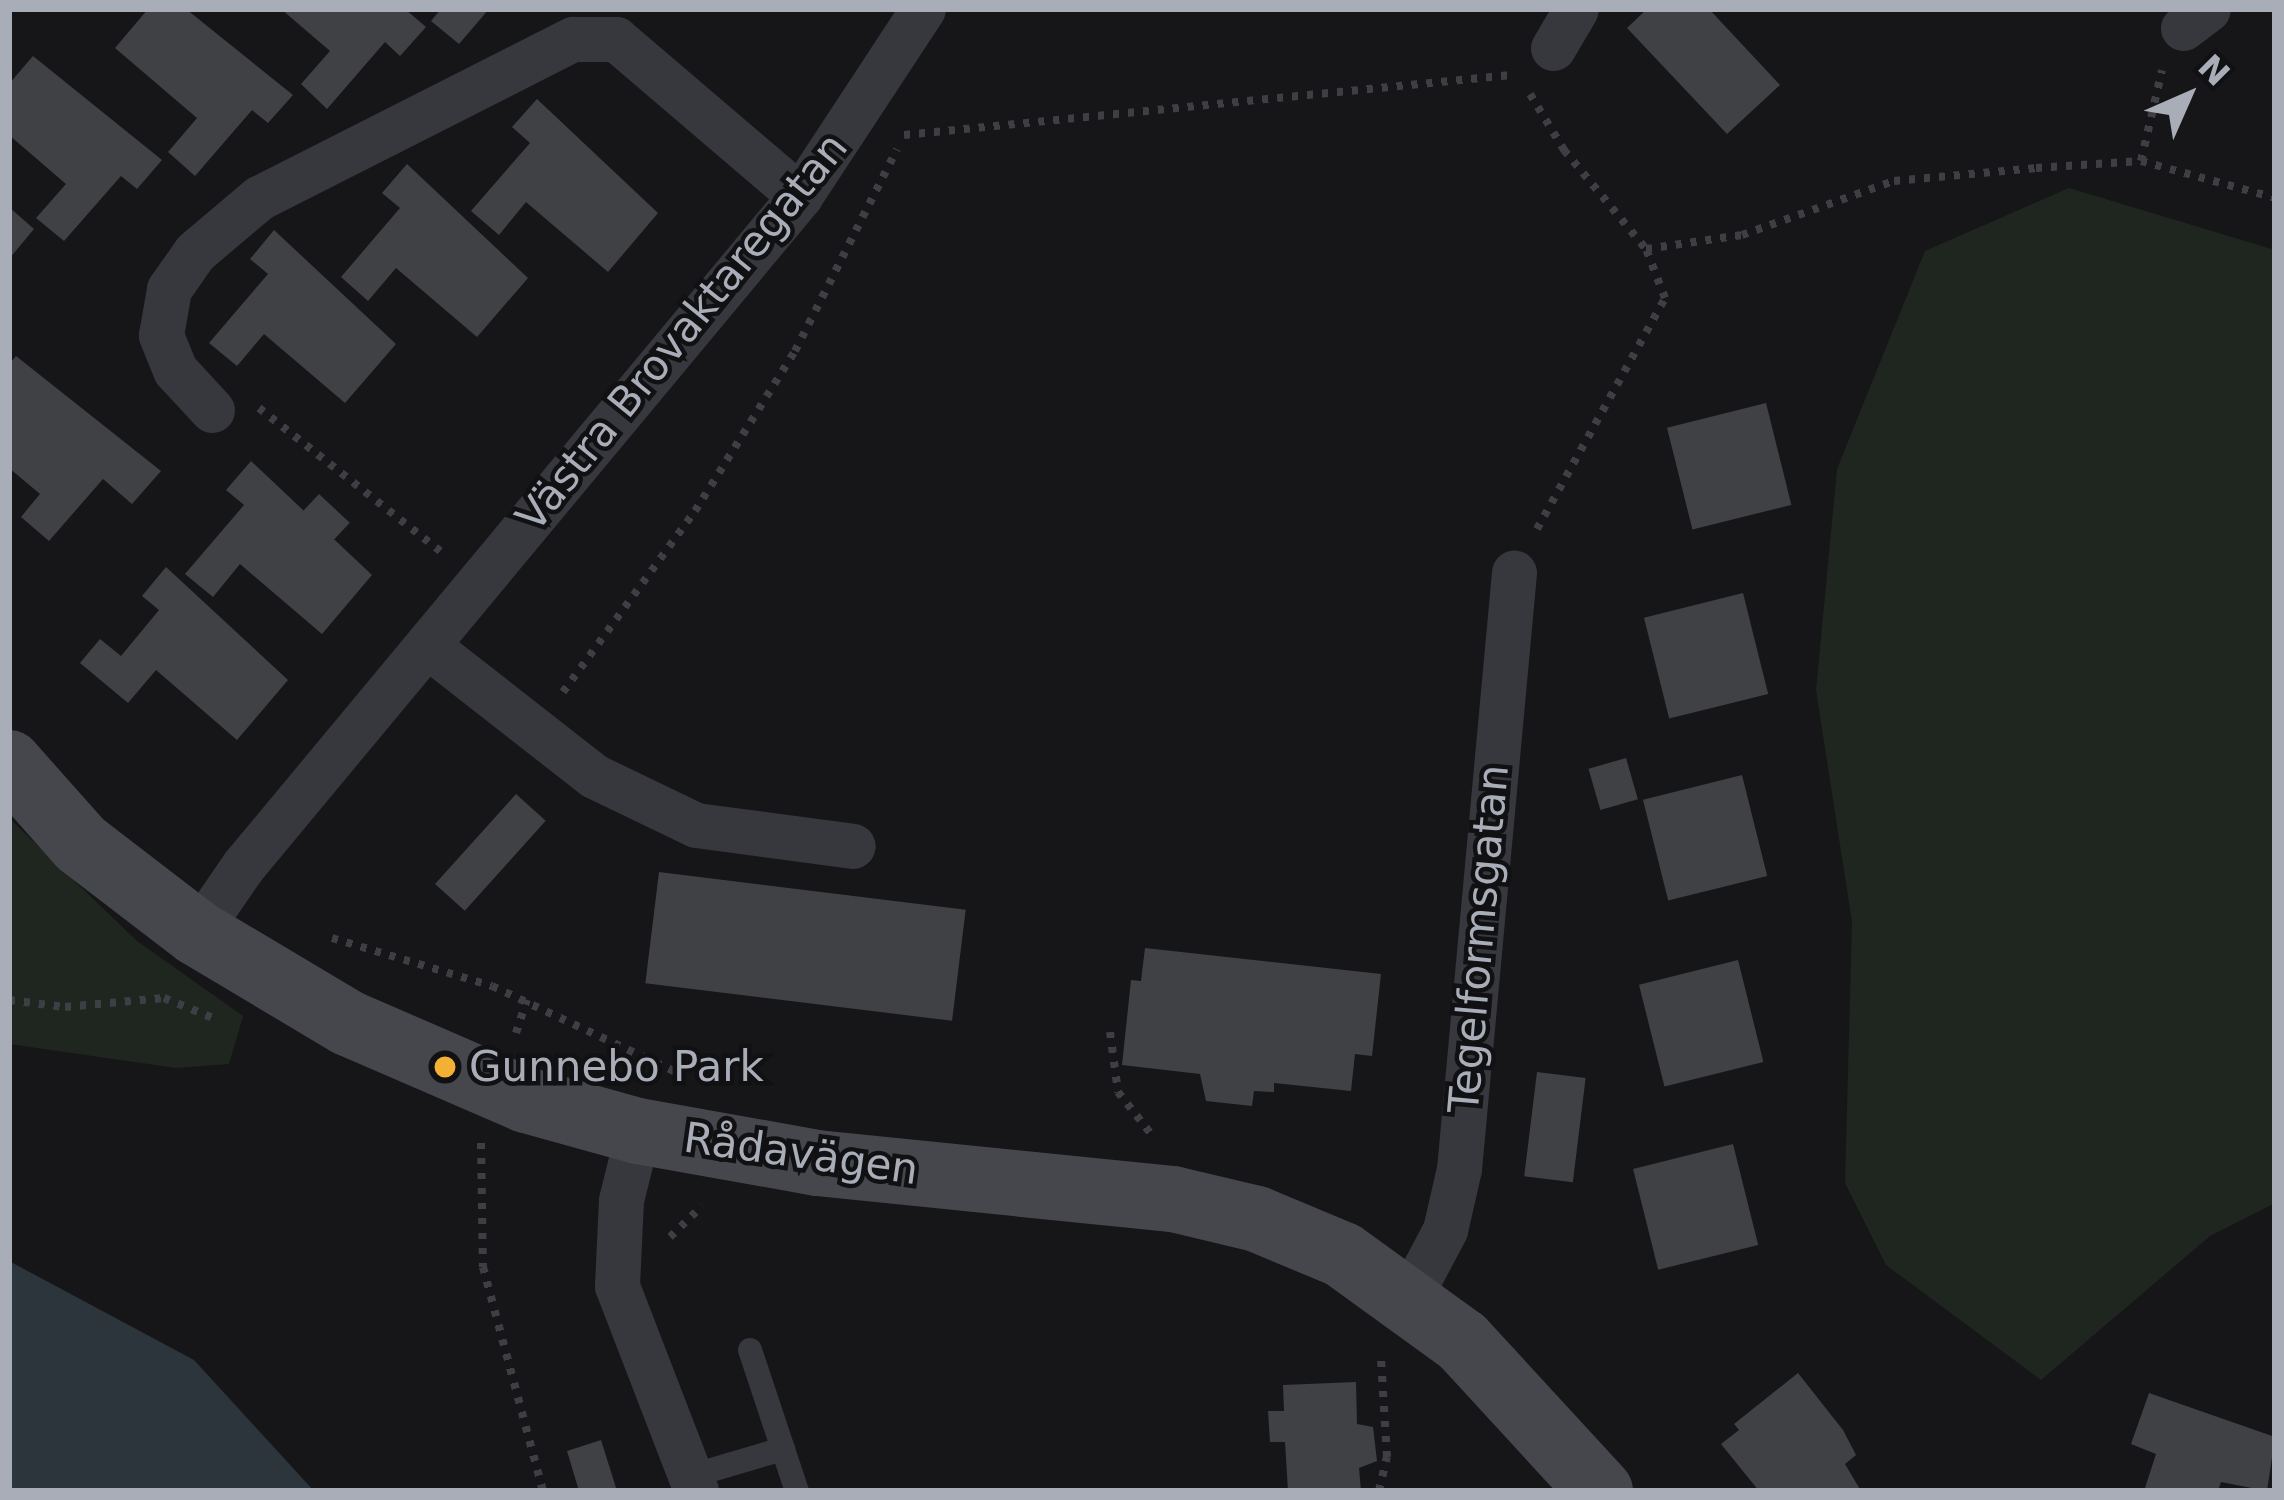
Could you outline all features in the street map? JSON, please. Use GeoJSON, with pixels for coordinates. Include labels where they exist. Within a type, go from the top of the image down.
{"type":"FeatureCollection","features":[{"type":"Feature","properties":{"kind":"street","name":"Västra Brovaktaregatan"},"geometry":{"type":"LineString","coordinates":[[197,933],[478,582],[800,196],[923,9]]}},
{"type":"Feature","properties":{"kind":"street"},"geometry":{"type":"LineString","coordinates":[[212,410],[175,370],[161,335],[169,290],[195,252],[259,198],[573,39],[616,38],[800,196]]}},
{"type":"Feature","properties":{"kind":"street","name":"Tegelformsgatan"},"geometry":{"type":"LineString","coordinates":[[1396,1321],[1445,1230],[1459,1169],[1514,573]]}},
{"type":"Feature","properties":{"kind":"street"},"geometry":{"type":"LineString","coordinates":[[429,647],[594,776],[696,824],[854,846]]}},
{"type":"Feature","properties":{"kind":"street","name":"Rådavägen"},"geometry":{"type":"LineString","coordinates":[[9,763],[109,869],[197,933],[348,1023],[496,1088],[638,1131],[817,1163],[1173,1199],[1257,1219],[1343,1255],[1396,1321],[1493,1372],[1600,1491]]}},
{"type":"Feature","properties":{"kind":"street"},"geometry":{"type":"LineString","coordinates":[[638,1131],[621,1200],[617,1286],[693,1484]]}},
{"type":"Feature","properties":{"kind":"lane"},"geometry":{"type":"LineString","coordinates":[[750,1350],[797,1491]]}},
{"type":"Feature","properties":{"kind":"lane"},"geometry":{"type":"LineString","coordinates":[[693,1484],[783,1449]]}},
{"type":"Feature","properties":{"kind":"path"},"geometry":{"type":"LineString","coordinates":[[2141,161],[2157,79],[2196,19]]}},
{"type":"Feature","properties":{"kind":"path"},"geometry":{"type":"LineString","coordinates":[[904,135],[1524,75],[1564,150],[1646,249],[1665,298],[1514,573]]}},
{"type":"Feature","properties":{"kind":"path"},"geometry":{"type":"LineString","coordinates":[[533,731],[695,512],[795,351],[914,114]]}},
{"type":"Feature","properties":{"kind":"path"},"geometry":{"type":"LineString","coordinates":[[1646,249],[1742,235],[1894,181],[2141,161],[2275,198]]}},
{"type":"Feature","properties":{"kind":"path"},"geometry":{"type":"LineString","coordinates":[[212,410],[247,401],[274,418],[478,582]]}},
{"type":"Feature","properties":{"kind":"path"},"geometry":{"type":"LineString","coordinates":[[321,935],[527,1000],[658,1062]]}},
{"type":"Feature","properties":{"kind":"path"},"geometry":{"type":"LineString","coordinates":[[527,1000],[481,1126],[483,1267],[543,1491]]}},
{"type":"Feature","properties":{"kind":"path"},"geometry":{"type":"LineString","coordinates":[[1110,1032],[1118,1092],[1156,1139],[1156,1152]]}},
{"type":"Feature","properties":{"kind":"path"},"geometry":{"type":"LineString","coordinates":[[1379,1491],[1387,1457],[1396,1321]]}},
{"type":"Feature","properties":{"kind":"shaded area"},"geometry":{"type":"Polygon","coordinates":[[[2069,188],[2275,250],[2275,1203],[2210,1236],[2041,1380],[1886,1265],[1845,1183],[1852,922],[1816,690],[1837,469],[1925,251],[2069,188]]]}},
{"type":"Feature","properties":{"kind":"shaded area"},"geometry":{"type":"Polygon","coordinates":[[[9,818],[137,941],[243,1016],[229,1064],[176,1068],[9,1044],[9,818]]]}},
{"type":"Feature","properties":{"kind":"shaded area"},"geometry":{"type":"Polygon","coordinates":[[[9,1261],[194,1360],[314,1491],[9,1491],[9,1261]]]}},
{"type":"Feature","properties":{"kind":"building"},"geometry":{"type":"Polygon","coordinates":[[[148,9],[186,9],[293,95],[268,123],[252,110],[195,176],[168,152],[197,118],[115,48],[148,9]]]}},
{"type":"Feature","properties":{"kind":"building"},"geometry":{"type":"Polygon","coordinates":[[[281,9],[405,9],[426,27],[400,56],[385,42],[327,109],[301,84],[330,51],[281,9]]]}},
{"type":"Feature","properties":{"kind":"building"},"geometry":{"type":"Polygon","coordinates":[[[441,9],[489,9],[459,44],[431,21],[441,9]]]}},
{"type":"Feature","properties":{"kind":"building"},"geometry":{"type":"Polygon","coordinates":[[[1647,9],[1709,9],[1780,85],[1727,134],[1627,28],[1647,9]]]}},
{"type":"Feature","properties":{"kind":"building"},"geometry":{"type":"Polygon","coordinates":[[[33,56],[162,160],[137,189],[121,176],[64,241],[36,218],[66,184],[9,135],[9,84],[33,56]]]}},
{"type":"Feature","properties":{"kind":"building"},"geometry":{"type":"Polygon","coordinates":[[[537,99],[658,213],[608,272],[526,202],[499,235],[471,211],[530,143],[512,127],[537,99]]]}},
{"type":"Feature","properties":{"kind":"building"},"geometry":{"type":"Polygon","coordinates":[[[407,164],[528,278],[477,337],[396,268],[368,301],[341,277],[400,208],[382,193],[407,164]]]}},
{"type":"Feature","properties":{"kind":"building"},"geometry":{"type":"Polygon","coordinates":[[[9,207],[34,229],[9,259],[9,207]]]}},
{"type":"Feature","properties":{"kind":"building"},"geometry":{"type":"Polygon","coordinates":[[[274,230],[396,344],[345,403],[264,334],[237,366],[209,343],[268,274],[250,259],[274,230]]]}},
{"type":"Feature","properties":{"kind":"building"},"geometry":{"type":"Polygon","coordinates":[[[16,356],[161,471],[132,504],[103,479],[49,541],[21,517],[40,494],[9,468],[9,364],[16,356]]]}},
{"type":"Feature","properties":{"kind":"building"},"geometry":{"type":"Polygon","coordinates":[[[1766,403],[1791,505],[1692,530],[1667,428],[1766,403]]]}},
{"type":"Feature","properties":{"kind":"building"},"geometry":{"type":"Polygon","coordinates":[[[251,461],[372,575],[322,634],[240,564],[213,597],[185,574],[244,505],[226,490],[251,461]]]}},
{"type":"Feature","properties":{"kind":"building"},"geometry":{"type":"Polygon","coordinates":[[[319,494],[350,523],[333,540],[303,512],[319,494]]]}},
{"type":"Feature","properties":{"kind":"building"},"geometry":{"type":"Polygon","coordinates":[[[166,567],[288,680],[237,740],[156,670],[128,703],[80,663],[100,639],[121,656],[159,610],[142,596],[166,567]]]}},
{"type":"Feature","properties":{"kind":"building"},"geometry":{"type":"Polygon","coordinates":[[[1743,593],[1768,694],[1669,719],[1644,618],[1743,593]]]}},
{"type":"Feature","properties":{"kind":"building"},"geometry":{"type":"Polygon","coordinates":[[[1626,758],[1638,799],[1600,810],[1589,769],[1626,758]]]}},
{"type":"Feature","properties":{"kind":"building"},"geometry":{"type":"Polygon","coordinates":[[[1742,775],[1767,876],[1668,901],[1643,800],[1742,775]]]}},
{"type":"Feature","properties":{"kind":"building"},"geometry":{"type":"Polygon","coordinates":[[[516,794],[546,821],[465,911],[435,884],[516,794]]]}},
{"type":"Feature","properties":{"kind":"building"},"geometry":{"type":"Polygon","coordinates":[[[659,872],[966,910],[952,1021],[645,983],[659,872]]]}},
{"type":"Feature","properties":{"kind":"building"},"geometry":{"type":"Polygon","coordinates":[[[1145,948],[1381,974],[1372,1056],[1355,1054],[1351,1091],[1274,1083],[1274,1092],[1254,1091],[1252,1106],[1206,1101],[1200,1074],[1122,1065],[1131,980],[1141,981],[1145,948]]]}},
{"type":"Feature","properties":{"kind":"building"},"geometry":{"type":"Polygon","coordinates":[[[1738,960],[1763,1062],[1664,1087],[1639,985],[1738,960]]]}},
{"type":"Feature","properties":{"kind":"building"},"geometry":{"type":"Polygon","coordinates":[[[1537,1072],[1586,1078],[1573,1182],[1524,1176],[1537,1072]]]}},
{"type":"Feature","properties":{"kind":"building"},"geometry":{"type":"Polygon","coordinates":[[[1733,1144],[1758,1245],[1658,1270],[1633,1169],[1733,1144]]]}},
{"type":"Feature","properties":{"kind":"building"},"geometry":{"type":"Polygon","coordinates":[[[1798,1373],[1843,1430],[1856,1455],[1845,1464],[1861,1491],[1759,1491],[1721,1444],[1739,1430],[1734,1424],[1798,1373]]]}},
{"type":"Feature","properties":{"kind":"building"},"geometry":{"type":"Polygon","coordinates":[[[1356,1382],[1357,1424],[1373,1427],[1377,1461],[1359,1468],[1361,1491],[1288,1491],[1285,1442],[1270,1442],[1268,1411],[1284,1411],[1283,1385],[1356,1382]]]}},
{"type":"Feature","properties":{"kind":"building"},"geometry":{"type":"Polygon","coordinates":[[[2149,1393],[2275,1437],[2267,1491],[2221,1482],[2218,1491],[2144,1491],[2156,1454],[2131,1444],[2149,1393]]]}},
{"type":"Feature","properties":{"kind":"building"},"geometry":{"type":"Polygon","coordinates":[[[601,1440],[617,1491],[579,1491],[567,1451],[601,1440]]]}},
{"type":"Feature","properties":{"kind":"place","name":"Gunnebo Park"},"geometry":{"type":"Point","coordinates":[445,1067]}}]}
